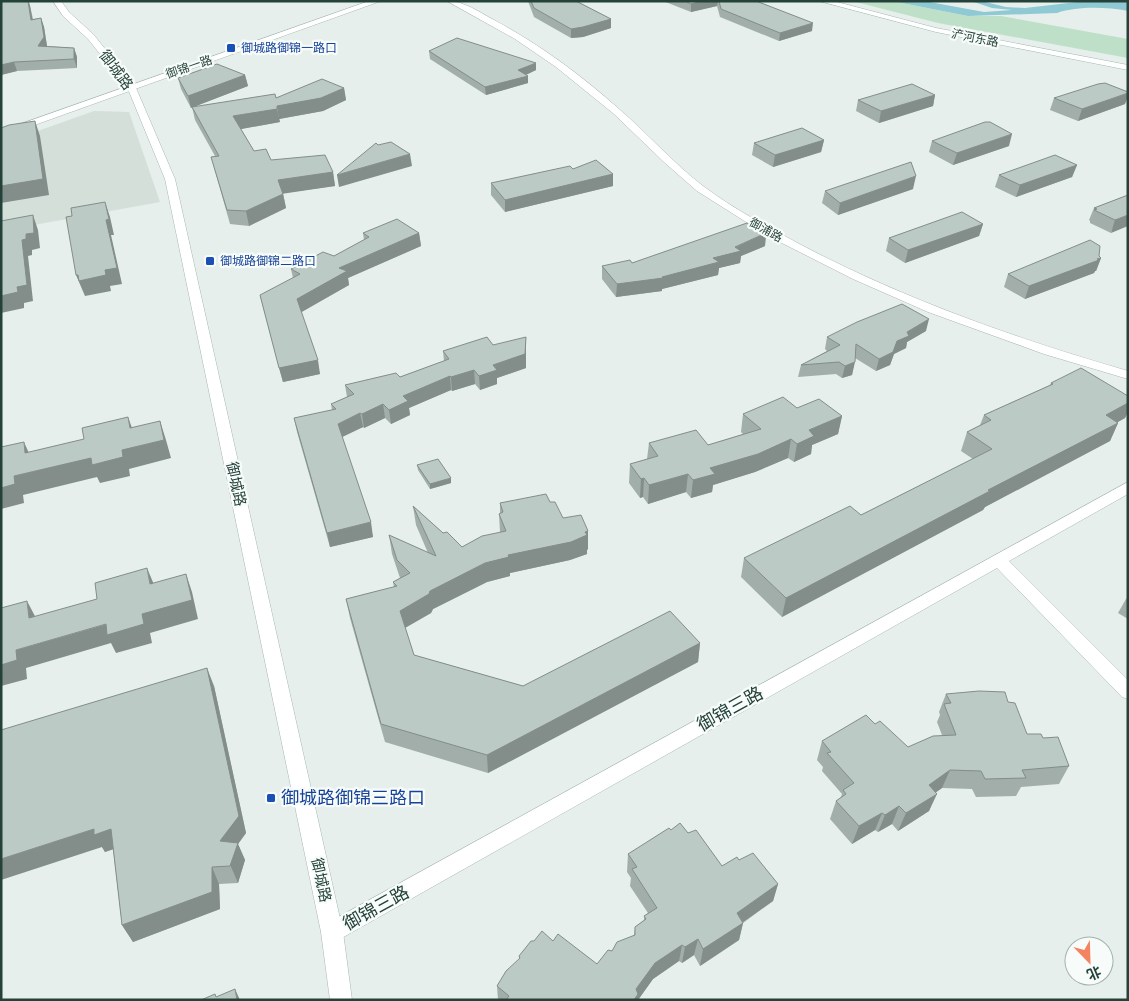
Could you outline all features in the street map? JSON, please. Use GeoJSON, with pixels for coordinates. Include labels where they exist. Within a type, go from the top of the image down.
{"type":"FeatureCollection","features":[{"type":"Feature","properties":{"kind":"street","name":"御城路"},"geometry":{"type":"LineString","coordinates":[[57,1],[66,14],[91,37],[132,88],[170,179],[332,932],[341,1000]]}},
{"type":"Feature","properties":{"kind":"street","name":"御锦一路"},"geometry":{"type":"LineString","coordinates":[[1,134],[377,1]]}},
{"type":"Feature","properties":{"kind":"street","name":"御浦路"},"geometry":{"type":"LineString","coordinates":[[451,1],[513,34],[562,68],[611,107],[658,153],[701,189],[783,240],[850,274],[932,309],[1047,351],[1128,375]]}},
{"type":"Feature","properties":{"kind":"street","name":"浐河东路"},"geometry":{"type":"LineString","coordinates":[[823,1],[936,30],[1128,68]]}},
{"type":"Feature","properties":{"kind":"street","name":"浐河东路"},"geometry":{"type":"LineString","coordinates":[[838,1],[944,27],[1128,60]]}},
{"type":"Feature","properties":{"kind":"street","name":"御锦三路"},"geometry":{"type":"LineString","coordinates":[[332,932],[1128,487]]}},
{"type":"Feature","properties":{"kind":"street"},"geometry":{"type":"LineString","coordinates":[[998,559],[1128,692]]}},
{"type":"Feature","properties":{"kind":"shaded area"},"geometry":{"type":"Polygon","coordinates":[[[94,111],[129,112],[160,202],[1,231],[1,144],[94,111]]]}},
{"type":"Feature","properties":{"kind":"green space"},"geometry":{"type":"Polygon","coordinates":[[[852,1],[892,1],[968,16],[1001,16],[1128,39],[1128,58],[938,23],[852,1]]]}},
{"type":"Feature","properties":{"kind":"water"},"geometry":{"type":"Polygon","coordinates":[[[892,1],[924,1],[984,12],[1012,10],[992,8],[971,1],[1025,8],[1086,1],[1128,1],[1128,11],[1092,8],[1074,9],[1057,13],[968,16],[892,1]]]}},
{"type":"Feature","properties":{"kind":"building"},"geometry":{"type":"Polygon","coordinates":[[[1,1],[28,1],[31,20],[41,18],[44,37],[38,46],[74,48],[74,59],[14,62],[1,65],[1,1]]]}},
{"type":"Feature","properties":{"kind":"building"},"geometry":{"type":"Polygon","coordinates":[[[531,1],[576,1],[611,19],[571,29],[534,8],[531,1]]]}},
{"type":"Feature","properties":{"kind":"building"},"geometry":{"type":"Polygon","coordinates":[[[685,1],[702,1],[691,4],[685,1]]]}},
{"type":"Feature","properties":{"kind":"building"},"geometry":{"type":"Polygon","coordinates":[[[719,1],[756,1],[813,23],[780,33],[721,9],[719,1]]]}},
{"type":"Feature","properties":{"kind":"building"},"geometry":{"type":"Polygon","coordinates":[[[457,38],[536,63],[518,70],[528,76],[485,87],[429,51],[457,38]]]}},
{"type":"Feature","properties":{"kind":"building"},"geometry":{"type":"Polygon","coordinates":[[[217,64],[245,75],[188,96],[178,78],[217,64]]]}},
{"type":"Feature","properties":{"kind":"building"},"geometry":{"type":"Polygon","coordinates":[[[322,79],[344,88],[321,98],[277,106],[277,109],[233,116],[254,151],[266,149],[271,160],[325,155],[333,172],[278,180],[283,194],[246,211],[227,210],[211,157],[219,156],[192,107],[275,94],[276,98],[322,79]]]}},
{"type":"Feature","properties":{"kind":"building"},"geometry":{"type":"Polygon","coordinates":[[[1105,83],[1128,93],[1082,109],[1054,98],[1098,84],[1105,83]]]}},
{"type":"Feature","properties":{"kind":"building"},"geometry":{"type":"Polygon","coordinates":[[[912,84],[935,95],[881,111],[858,100],[912,84]]]}},
{"type":"Feature","properties":{"kind":"building"},"geometry":{"type":"Polygon","coordinates":[[[35,121],[43,179],[1,186],[1,128],[35,121]]]}},
{"type":"Feature","properties":{"kind":"building"},"geometry":{"type":"Polygon","coordinates":[[[985,122],[990,122],[1012,134],[957,153],[932,141],[985,122]]]}},
{"type":"Feature","properties":{"kind":"building"},"geometry":{"type":"Polygon","coordinates":[[[802,128],[824,140],[775,155],[754,143],[802,128]]]}},
{"type":"Feature","properties":{"kind":"building"},"geometry":{"type":"Polygon","coordinates":[[[391,142],[410,154],[337,175],[376,143],[378,145],[391,142]]]}},
{"type":"Feature","properties":{"kind":"building"},"geometry":{"type":"Polygon","coordinates":[[[1055,155],[1077,165],[1020,185],[999,175],[1055,155]]]}},
{"type":"Feature","properties":{"kind":"building"},"geometry":{"type":"Polygon","coordinates":[[[596,160],[613,174],[505,200],[491,183],[570,166],[573,169],[596,160]]]}},
{"type":"Feature","properties":{"kind":"building"},"geometry":{"type":"Polygon","coordinates":[[[911,162],[916,176],[840,203],[825,191],[911,162]]]}},
{"type":"Feature","properties":{"kind":"building"},"geometry":{"type":"Polygon","coordinates":[[[1128,195],[1128,215],[1115,220],[1094,210],[1097,209],[1094,208],[1128,195]]]}},
{"type":"Feature","properties":{"kind":"building"},"geometry":{"type":"Polygon","coordinates":[[[105,202],[109,219],[106,220],[117,268],[105,270],[106,275],[79,281],[78,275],[76,275],[66,217],[72,216],[71,208],[105,202]]]}},
{"type":"Feature","properties":{"kind":"building"},"geometry":{"type":"Polygon","coordinates":[[[962,212],[983,224],[908,250],[889,238],[962,212]]]}},
{"type":"Feature","properties":{"kind":"building"},"geometry":{"type":"Polygon","coordinates":[[[33,215],[34,233],[26,234],[26,239],[22,240],[27,285],[17,287],[18,292],[1,296],[1,221],[33,215]]]}},
{"type":"Feature","properties":{"kind":"building"},"geometry":{"type":"Polygon","coordinates":[[[397,219],[419,233],[339,268],[347,271],[297,299],[318,360],[279,368],[260,295],[300,274],[291,269],[323,252],[334,256],[369,237],[363,233],[397,219]]]}},
{"type":"Feature","properties":{"kind":"building"},"geometry":{"type":"Polygon","coordinates":[[[747,223],[766,233],[735,247],[741,251],[713,258],[719,262],[663,278],[617,284],[602,266],[630,260],[632,263],[747,223]]]}},
{"type":"Feature","properties":{"kind":"building"},"geometry":{"type":"Polygon","coordinates":[[[1090,240],[1100,246],[1099,256],[1101,258],[1097,259],[1099,260],[1029,286],[1008,274],[1090,240]]]}},
{"type":"Feature","properties":{"kind":"building"},"geometry":{"type":"Polygon","coordinates":[[[902,304],[929,319],[907,332],[909,336],[897,341],[893,352],[879,359],[856,344],[855,362],[845,366],[839,362],[801,365],[840,345],[827,337],[857,322],[902,304]]]}},
{"type":"Feature","properties":{"kind":"building"},"geometry":{"type":"Polygon","coordinates":[[[487,337],[493,345],[526,337],[525,354],[493,365],[497,370],[479,376],[474,370],[450,376],[403,396],[408,401],[389,410],[383,404],[338,424],[371,522],[327,533],[294,418],[336,409],[331,404],[354,394],[345,385],[396,373],[400,377],[449,359],[443,351],[487,337]]]}},
{"type":"Feature","properties":{"kind":"building"},"geometry":{"type":"Polygon","coordinates":[[[1081,368],[1128,396],[1128,403],[1106,415],[1118,423],[786,598],[744,558],[850,506],[861,515],[992,449],[967,432],[991,420],[984,415],[1053,384],[1051,383],[1081,368]]]}},
{"type":"Feature","properties":{"kind":"building"},"geometry":{"type":"Polygon","coordinates":[[[783,397],[797,408],[819,399],[842,416],[809,430],[814,436],[797,444],[791,439],[758,454],[710,468],[715,474],[693,480],[688,474],[649,485],[644,478],[641,479],[630,464],[658,456],[649,443],[696,430],[708,445],[761,429],[743,414],[783,397]]]}},
{"type":"Feature","properties":{"kind":"building"},"geometry":{"type":"Polygon","coordinates":[[[128,417],[130,428],[160,421],[164,440],[122,450],[123,457],[92,465],[91,458],[14,476],[15,484],[1,488],[1,447],[24,442],[25,453],[84,439],[82,428],[128,417]]]}},
{"type":"Feature","properties":{"kind":"building"},"geometry":{"type":"Polygon","coordinates":[[[438,459],[451,478],[430,484],[417,465],[438,459]]]}},
{"type":"Feature","properties":{"kind":"building"},"geometry":{"type":"Polygon","coordinates":[[[546,494],[550,502],[555,502],[563,518],[581,515],[588,531],[585,532],[587,535],[571,542],[508,555],[509,557],[485,563],[430,591],[429,594],[400,611],[414,655],[523,686],[670,611],[700,643],[487,755],[381,724],[346,599],[397,586],[393,582],[410,573],[397,560],[389,535],[436,556],[413,506],[443,533],[447,532],[462,547],[482,536],[506,531],[499,514],[503,512],[500,503],[546,494]]]}},
{"type":"Feature","properties":{"kind":"building"},"geometry":{"type":"Polygon","coordinates":[[[147,568],[150,584],[186,574],[192,600],[142,614],[144,624],[107,635],[106,624],[16,650],[17,660],[1,665],[1,608],[27,601],[29,618],[97,599],[95,583],[147,568]]]}},
{"type":"Feature","properties":{"kind":"building"},"geometry":{"type":"Polygon","coordinates":[[[207,668],[239,816],[220,841],[238,843],[230,866],[212,867],[212,892],[122,925],[111,829],[94,835],[94,829],[1,859],[1,730],[207,668]]]}},
{"type":"Feature","properties":{"kind":"building"},"geometry":{"type":"Polygon","coordinates":[[[979,691],[1005,692],[1008,702],[1015,703],[1027,734],[1041,734],[1043,738],[1058,737],[1069,766],[1022,770],[1026,778],[985,779],[981,771],[950,770],[929,785],[937,794],[906,813],[899,806],[885,815],[882,813],[859,826],[836,801],[846,794],[843,790],[854,783],[827,753],[831,752],[822,741],[866,715],[875,724],[880,721],[908,747],[933,736],[956,735],[944,704],[951,703],[946,694],[979,691]]]}},
{"type":"Feature","properties":{"kind":"building"},"geometry":{"type":"Polygon","coordinates":[[[680,823],[688,833],[696,830],[722,866],[737,857],[739,860],[753,853],[778,884],[737,913],[743,923],[703,949],[698,939],[685,947],[682,945],[655,963],[636,989],[638,994],[634,1000],[506,1000],[509,996],[497,986],[506,971],[520,958],[519,956],[531,941],[534,941],[542,931],[553,941],[558,934],[597,964],[608,950],[612,951],[617,942],[635,935],[635,927],[646,919],[644,916],[657,908],[632,869],[637,867],[628,854],[680,823]]]}},
{"type":"Feature","properties":{"kind":"building"},"geometry":{"type":"Polygon","coordinates":[[[235,989],[237,1000],[201,1000],[215,994],[216,997],[235,989]]]}},
{"type":"Feature","properties":{"kind":"place","name":"御城路御锦一路口"},"geometry":{"type":"Point","coordinates":[231,48]}},
{"type":"Feature","properties":{"kind":"place","name":"御城路御锦二路口"},"geometry":{"type":"Point","coordinates":[210,261]}},
{"type":"Feature","properties":{"kind":"place","name":"御城路御锦三路口"},"geometry":{"type":"Point","coordinates":[271,798]}}]}
